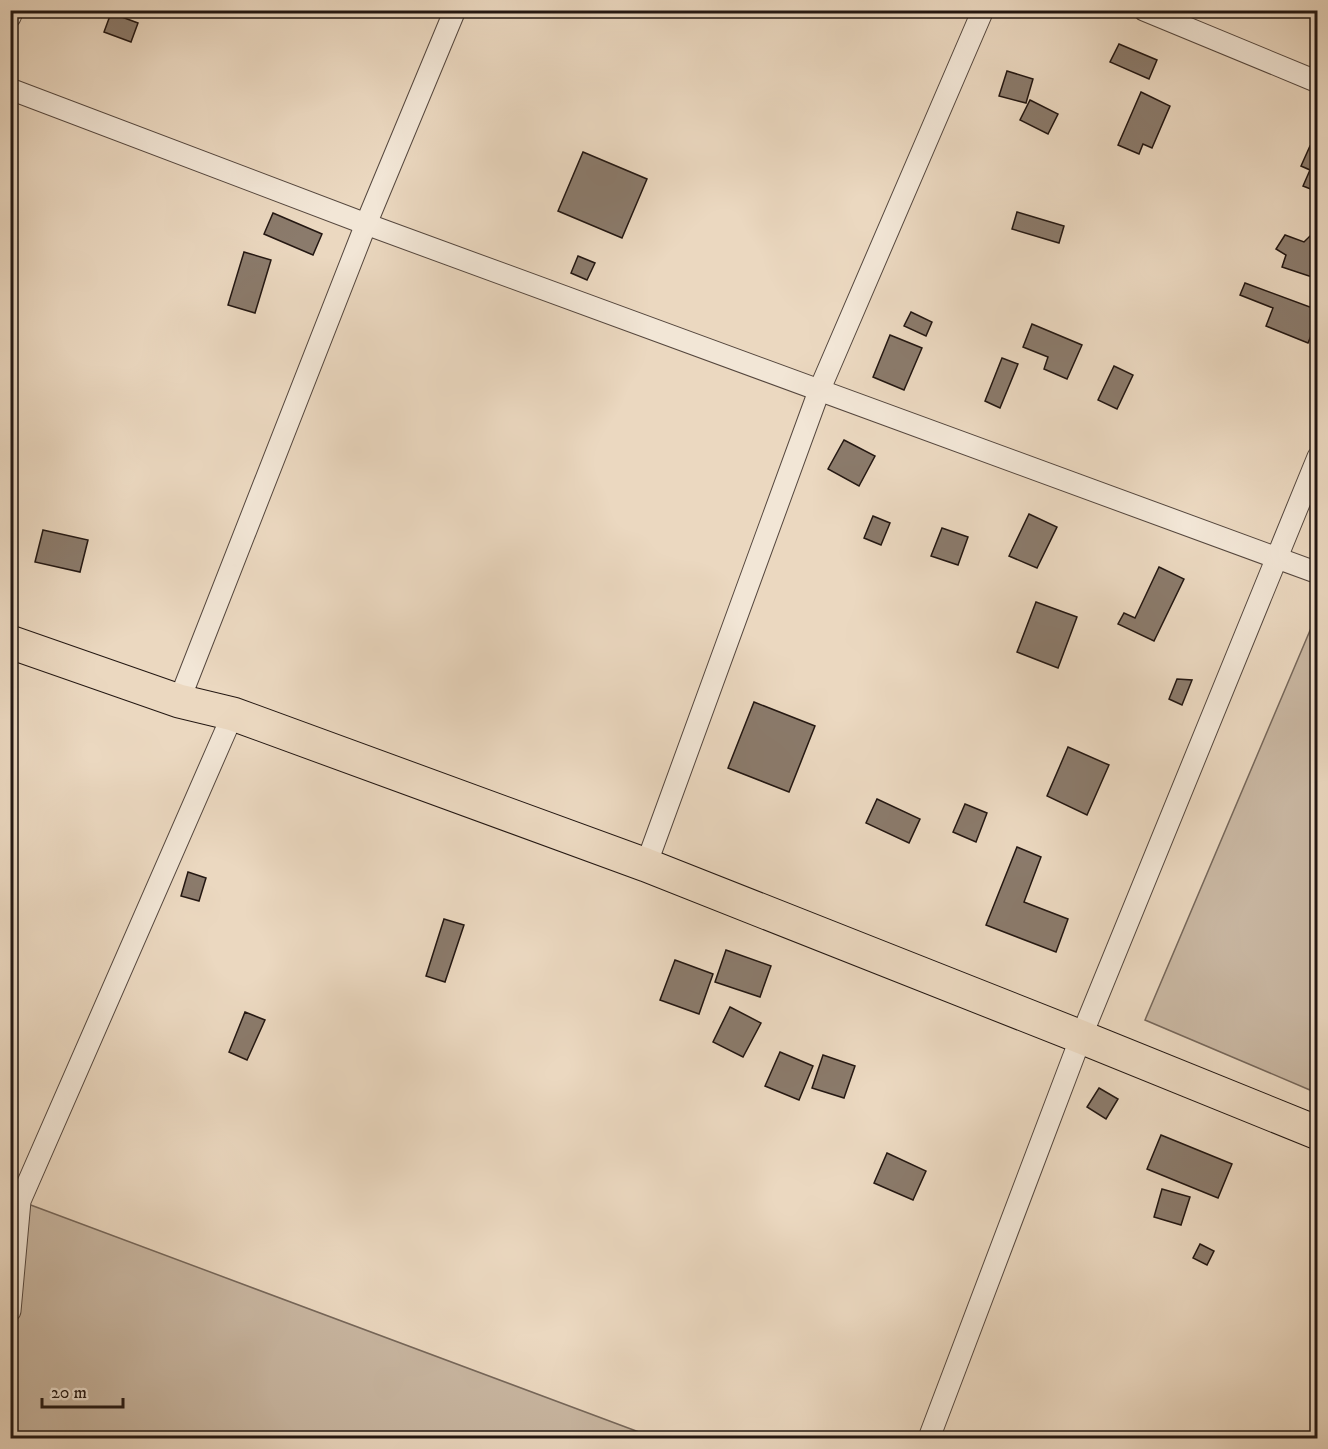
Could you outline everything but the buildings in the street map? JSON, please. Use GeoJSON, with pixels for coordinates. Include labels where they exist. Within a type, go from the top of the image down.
{"type":"FeatureCollection","features":[{"type":"Feature","properties":{"kind":"highway"},"geometry":{"type":"LineString","coordinates":[[10,642],[179,701],[233,714],[646,866],[1081,1037],[1317,1133]]}},
{"type":"Feature","properties":{"kind":"street"},"geometry":{"type":"LineString","coordinates":[[10,17],[13,10]]}},
{"type":"Feature","properties":{"kind":"street"},"geometry":{"type":"LineString","coordinates":[[179,701],[366,224],[455,10]]}},
{"type":"Feature","properties":{"kind":"street"},"geometry":{"type":"LineString","coordinates":[[646,866],[819,391],[983,10]]}},
{"type":"Feature","properties":{"kind":"street"},"geometry":{"type":"LineString","coordinates":[[1144,10],[1317,82]]}},
{"type":"Feature","properties":{"kind":"street"},"geometry":{"type":"LineString","coordinates":[[10,89],[366,224],[1317,573]]}},
{"type":"Feature","properties":{"kind":"street"},"geometry":{"type":"LineString","coordinates":[[929,1438],[1081,1037],[1278,558],[1317,457]]}},
{"type":"Feature","properties":{"kind":"street"},"geometry":{"type":"LineString","coordinates":[[10,1311],[20,1201],[233,714]]}},
{"type":"Feature","properties":{"kind":"shaded area"},"geometry":{"type":"Polygon","coordinates":[[[1314,621],[1318,623],[1317,1093],[1145,1020],[1314,621]]]}},
{"type":"Feature","properties":{"kind":"shaded area"},"geometry":{"type":"Polygon","coordinates":[[[20,1201],[655,1438],[11,1438],[10,1208],[20,1201]]]}}]}
